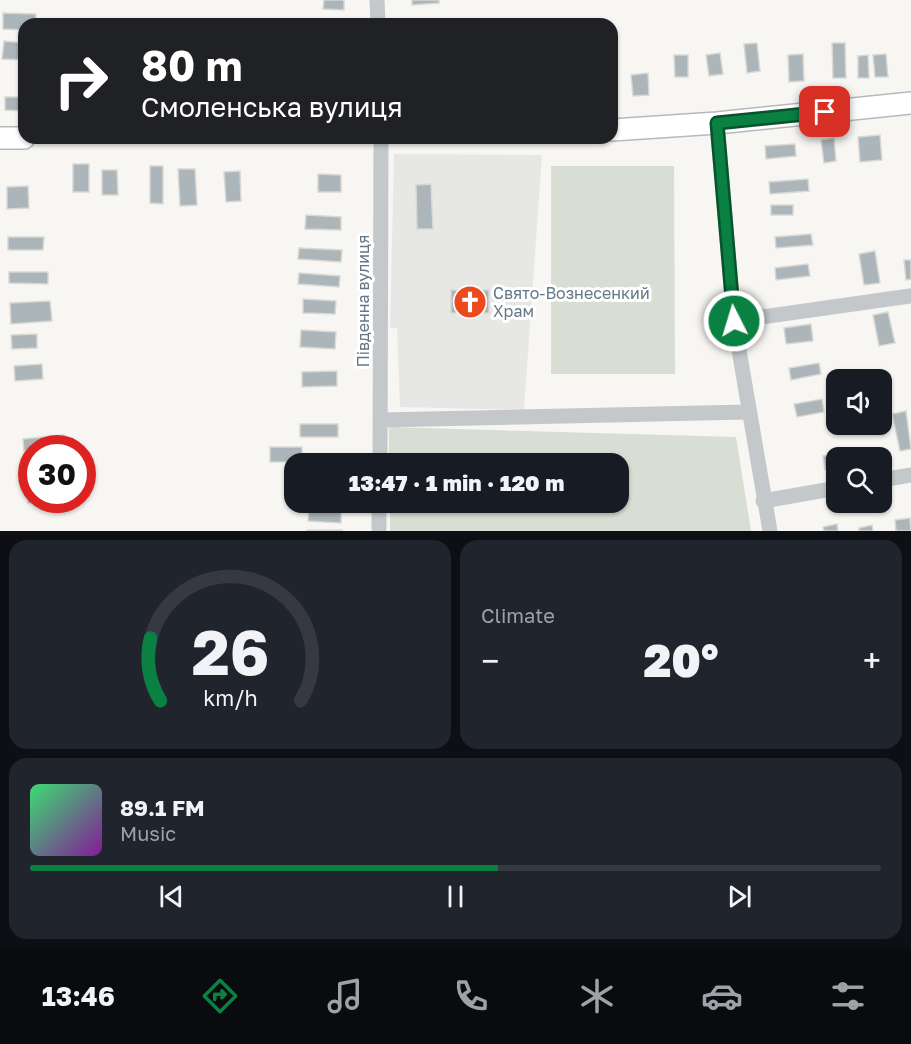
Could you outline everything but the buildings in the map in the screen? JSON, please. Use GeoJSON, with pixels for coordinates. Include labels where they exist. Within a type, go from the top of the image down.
{"type":"FeatureCollection","features":[{"type":"Feature","properties":{"kind":"street"},"geometry":{"type":"LineString","coordinates":[[377,0],[378,18]]}},
{"type":"Feature","properties":{"kind":"street"},"geometry":{"type":"LineString","coordinates":[[618,130],[717,123],[911,103]]}},
{"type":"Feature","properties":{"kind":"street"},"geometry":{"type":"LineString","coordinates":[[717,123],[734,321],[747,412],[770,531]]}},
{"type":"Feature","properties":{"kind":"street"},"geometry":{"type":"LineString","coordinates":[[0,138],[18,138]]}},
{"type":"Feature","properties":{"kind":"street","name":"Південна вулиця"},"geometry":{"type":"LineString","coordinates":[[380,453],[381,144]]}},
{"type":"Feature","properties":{"kind":"street"},"geometry":{"type":"LineString","coordinates":[[734,321],[910,296]]}},
{"type":"Feature","properties":{"kind":"street"},"geometry":{"type":"LineString","coordinates":[[381,420],[747,412]]}},
{"type":"Feature","properties":{"kind":"street"},"geometry":{"type":"LineString","coordinates":[[892,478],[911,475]]}},
{"type":"Feature","properties":{"kind":"street"},"geometry":{"type":"LineString","coordinates":[[763,501],[826,490]]}},
{"type":"Feature","properties":{"kind":"street"},"geometry":{"type":"LineString","coordinates":[[379,513],[379,531]]}},
{"type":"Feature","properties":{"kind":"shaded area"},"geometry":{"type":"Polygon","coordinates":[[[394,154],[542,155],[524,410],[400,407],[397,328],[390,328],[394,154]]]}},
{"type":"Feature","properties":{"kind":"shaded area"},"geometry":{"type":"Polygon","coordinates":[[[551,166],[674,166],[675,374],[551,374],[551,166]]]}},
{"type":"Feature","properties":{"kind":"shaded area"},"geometry":{"type":"Polygon","coordinates":[[[389,427],[736,437],[751,531],[390,531],[390,513],[629,513],[629,453],[389,453],[389,427]]]}},
{"type":"Feature","properties":{"kind":"place","name":"Свято-Вознесенкий Храм"},"geometry":{"type":"Point","coordinates":[470,302]}},
{"type":"Feature","properties":{"kind":"route"},"geometry":{"type":"LineString","coordinates":[[734,321],[717,123],[825,112]]}}]}
